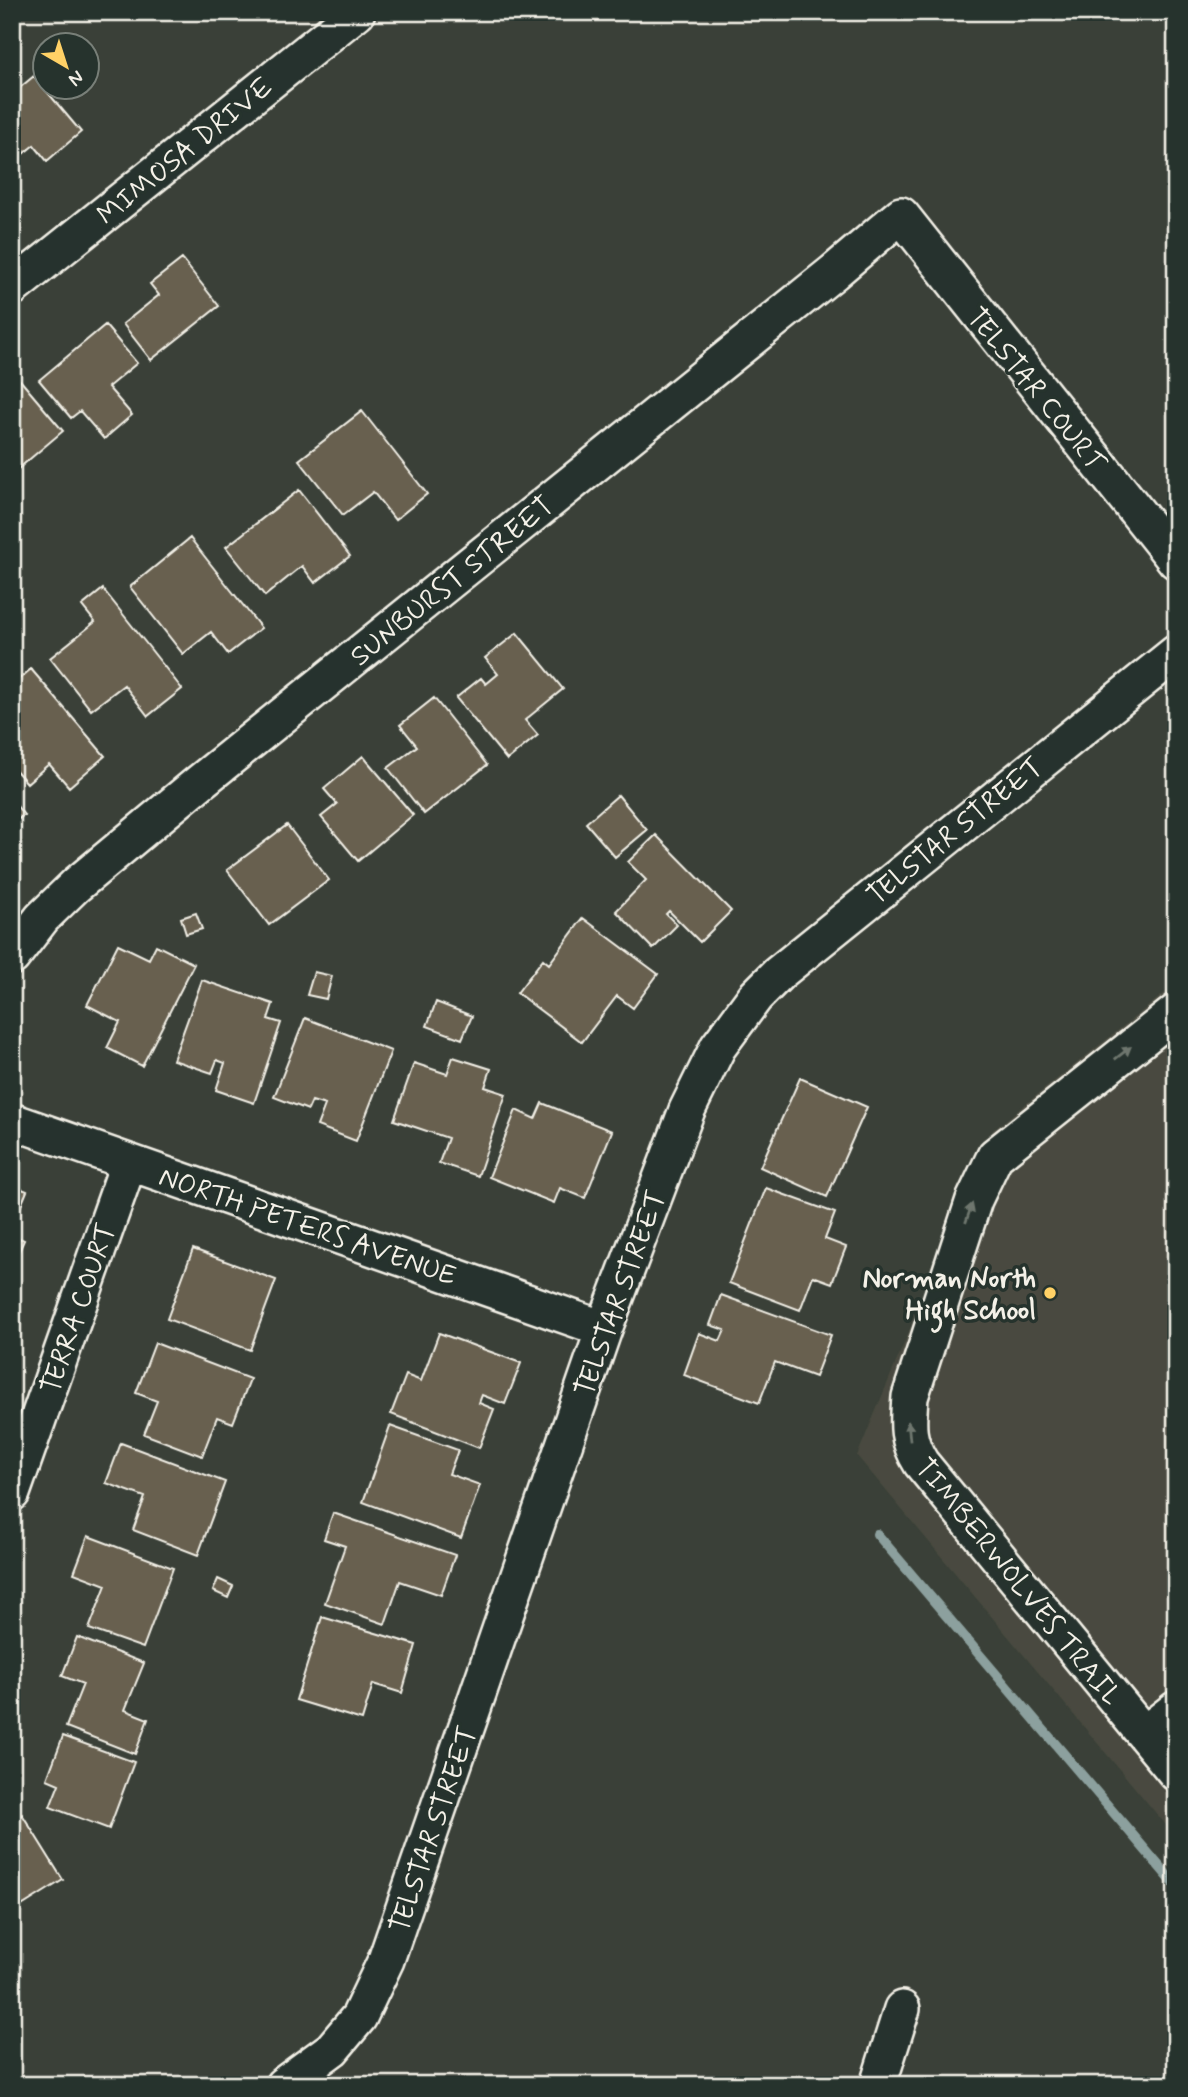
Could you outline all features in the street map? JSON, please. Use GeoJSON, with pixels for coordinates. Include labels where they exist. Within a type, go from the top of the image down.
{"type":"FeatureCollection","features":[{"type":"Feature","properties":{"kind":"street","name":"MIMOSA DRIVE"},"geometry":{"type":"LineString","coordinates":[[12,288],[357,12]]}},
{"type":"Feature","properties":{"kind":"street","name":"TELSTAR COURT"},"geometry":{"type":"LineString","coordinates":[[901,215],[1176,561]]}},
{"type":"Feature","properties":{"kind":"street","name":"SUNBURST STREET"},"geometry":{"type":"LineString","coordinates":[[12,957],[42,918],[76,885],[901,215]]}},
{"type":"Feature","properties":{"kind":"street","name":"TELSTAR STREET"},"geometry":{"type":"LineString","coordinates":[[283,2085],[332,2049],[359,2017],[386,1960],[604,1329],[687,1110],[718,1047],[755,996],[817,941],[1176,653]]}},
{"type":"Feature","properties":{"kind":"street","name":"TIMBERWOLVES TRAIL"},"geometry":{"type":"LineString","coordinates":[[1176,1012],[995,1156],[974,1200],[957,1246],[910,1397],[908,1419],[912,1449],[922,1463],[1176,1773]]}},
{"type":"Feature","properties":{"kind":"street","name":"NORTH PETERS AVENUE"},"geometry":{"type":"LineString","coordinates":[[12,1121],[604,1329]]}},
{"type":"Feature","properties":{"kind":"street","name":"TERRA COURT"},"geometry":{"type":"LineString","coordinates":[[12,1493],[129,1162]]}},
{"type":"Feature","properties":{"kind":"street"},"geometry":{"type":"LineString","coordinates":[[1144,1734],[1176,1709]]}},
{"type":"Feature","properties":{"kind":"street"},"geometry":{"type":"LineString","coordinates":[[878,2085],[902,2009]]}},
{"type":"Feature","properties":{"kind":"shaded area","name":"Norman North High School"},"geometry":{"type":"Polygon","coordinates":[[[1176,984],[1176,1837],[857,1456],[993,1130],[1176,984]]]}},
{"type":"Feature","properties":{"kind":"building"},"geometry":{"type":"Polygon","coordinates":[[[32,78],[32,102],[56,102],[81,132],[47,161],[34,145],[12,163],[12,85],[17,90],[32,78]]]}},
{"type":"Feature","properties":{"kind":"building"},"geometry":{"type":"Polygon","coordinates":[[[182,259],[219,306],[151,360],[123,324],[159,295],[150,284],[182,259]]]}},
{"type":"Feature","properties":{"kind":"building"},"geometry":{"type":"Polygon","coordinates":[[[105,325],[137,363],[108,387],[132,415],[104,439],[80,411],[71,418],[39,380],[105,325]]]}},
{"type":"Feature","properties":{"kind":"building"},"geometry":{"type":"Polygon","coordinates":[[[20,380],[63,431],[12,474],[12,387],[20,380]]]}},
{"type":"Feature","properties":{"kind":"building"},"geometry":{"type":"Polygon","coordinates":[[[362,411],[427,494],[395,520],[373,492],[343,515],[299,460],[362,411]]]}},
{"type":"Feature","properties":{"kind":"building"},"geometry":{"type":"Polygon","coordinates":[[[299,490],[350,556],[315,583],[302,566],[265,596],[226,547],[299,490]]]}},
{"type":"Feature","properties":{"kind":"building"},"geometry":{"type":"Polygon","coordinates":[[[190,538],[261,628],[228,654],[211,632],[183,654],[130,587],[190,538]]]}},
{"type":"Feature","properties":{"kind":"building"},"geometry":{"type":"Polygon","coordinates":[[[103,589],[182,689],[148,716],[124,685],[91,710],[50,658],[95,622],[82,606],[103,589]]]}},
{"type":"Feature","properties":{"kind":"building"},"geometry":{"type":"Polygon","coordinates":[[[517,633],[563,689],[525,720],[538,735],[507,760],[456,698],[481,678],[486,684],[498,674],[485,658],[517,633]]]}},
{"type":"Feature","properties":{"kind":"building"},"geometry":{"type":"Polygon","coordinates":[[[31,669],[105,756],[69,787],[49,764],[27,783],[12,766],[12,685],[31,669]]]}},
{"type":"Feature","properties":{"kind":"building"},"geometry":{"type":"Polygon","coordinates":[[[434,698],[487,765],[424,814],[388,768],[417,746],[400,725],[434,698]]]}},
{"type":"Feature","properties":{"kind":"building"},"geometry":{"type":"Polygon","coordinates":[[[363,756],[413,815],[358,861],[321,817],[337,804],[324,789],[363,756]]]}},
{"type":"Feature","properties":{"kind":"building"},"geometry":{"type":"Polygon","coordinates":[[[618,795],[647,830],[615,857],[586,823],[618,795]]]}},
{"type":"Feature","properties":{"kind":"building"},"geometry":{"type":"Polygon","coordinates":[[[12,800],[24,815],[12,824],[12,800]]]}},
{"type":"Feature","properties":{"kind":"building"},"geometry":{"type":"Polygon","coordinates":[[[287,825],[329,880],[269,925],[227,870],[287,825]]]}},
{"type":"Feature","properties":{"kind":"building"},"geometry":{"type":"Polygon","coordinates":[[[656,835],[731,911],[700,942],[669,911],[666,914],[677,925],[653,949],[616,911],[646,880],[628,862],[656,835]]]}},
{"type":"Feature","properties":{"kind":"building"},"geometry":{"type":"Polygon","coordinates":[[[196,913],[202,929],[186,934],[181,918],[196,913]]]}},
{"type":"Feature","properties":{"kind":"building"},"geometry":{"type":"Polygon","coordinates":[[[583,918],[658,974],[633,1008],[617,996],[582,1042],[517,993],[543,959],[549,964],[583,918]]]}},
{"type":"Feature","properties":{"kind":"building"},"geometry":{"type":"Polygon","coordinates":[[[118,944],[149,959],[156,945],[194,964],[142,1066],[107,1048],[120,1022],[87,1005],[118,944]]]}},
{"type":"Feature","properties":{"kind":"building"},"geometry":{"type":"Polygon","coordinates":[[[314,972],[332,976],[326,999],[307,995],[314,972]]]}},
{"type":"Feature","properties":{"kind":"building"},"geometry":{"type":"Polygon","coordinates":[[[202,980],[273,1004],[268,1019],[281,1023],[254,1103],[216,1090],[225,1063],[217,1060],[212,1073],[173,1060],[202,980]]]}},
{"type":"Feature","properties":{"kind":"building"},"geometry":{"type":"Polygon","coordinates":[[[436,1002],[472,1016],[462,1039],[427,1026],[436,1002]]]}},
{"type":"Feature","properties":{"kind":"building"},"geometry":{"type":"Polygon","coordinates":[[[305,1018],[391,1051],[356,1141],[317,1126],[325,1105],[312,1101],[308,1110],[274,1097],[305,1018]]]}},
{"type":"Feature","properties":{"kind":"building"},"geometry":{"type":"Polygon","coordinates":[[[453,1057],[491,1069],[485,1087],[506,1094],[478,1176],[439,1163],[448,1138],[394,1120],[414,1063],[447,1074],[453,1057]]]}},
{"type":"Feature","properties":{"kind":"building"},"geometry":{"type":"Polygon","coordinates":[[[800,1078],[867,1107],[827,1197],[760,1167],[800,1078]]]}},
{"type":"Feature","properties":{"kind":"building"},"geometry":{"type":"Polygon","coordinates":[[[542,1103],[612,1131],[585,1198],[560,1188],[554,1203],[489,1177],[516,1110],[535,1119],[542,1103]]]}},
{"type":"Feature","properties":{"kind":"building"},"geometry":{"type":"Polygon","coordinates":[[[12,1185],[27,1191],[15,1220],[12,1219],[12,1185]]]}},
{"type":"Feature","properties":{"kind":"building"},"geometry":{"type":"Polygon","coordinates":[[[766,1188],[835,1213],[825,1239],[846,1247],[832,1283],[813,1276],[800,1310],[729,1283],[766,1188]]]}},
{"type":"Feature","properties":{"kind":"building"},"geometry":{"type":"Polygon","coordinates":[[[12,1235],[24,1240],[12,1267],[12,1235]]]}},
{"type":"Feature","properties":{"kind":"building"},"geometry":{"type":"Polygon","coordinates":[[[193,1249],[276,1280],[250,1350],[167,1319],[193,1249]]]}},
{"type":"Feature","properties":{"kind":"building"},"geometry":{"type":"Polygon","coordinates":[[[721,1295],[831,1335],[815,1377],[775,1362],[759,1403],[684,1375],[699,1333],[720,1341],[725,1330],[710,1325],[721,1295]]]}},
{"type":"Feature","properties":{"kind":"building"},"geometry":{"type":"Polygon","coordinates":[[[439,1333],[521,1363],[505,1404],[482,1395],[479,1403],[494,1409],[479,1448],[391,1414],[406,1375],[421,1381],[439,1333]]]}},
{"type":"Feature","properties":{"kind":"building"},"geometry":{"type":"Polygon","coordinates":[[[155,1343],[250,1379],[233,1423],[217,1417],[202,1456],[144,1434],[157,1401],[136,1393],[155,1343]]]}},
{"type":"Feature","properties":{"kind":"building"},"geometry":{"type":"Polygon","coordinates":[[[390,1426],[458,1450],[449,1474],[480,1485],[461,1538],[363,1502],[390,1426]]]}},
{"type":"Feature","properties":{"kind":"building"},"geometry":{"type":"Polygon","coordinates":[[[121,1443],[225,1482],[198,1555],[133,1530],[145,1497],[106,1483],[121,1443]]]}},
{"type":"Feature","properties":{"kind":"building"},"geometry":{"type":"Polygon","coordinates":[[[333,1513],[455,1555],[441,1595],[400,1581],[385,1624],[325,1603],[345,1546],[324,1539],[333,1513]]]}},
{"type":"Feature","properties":{"kind":"building"},"geometry":{"type":"Polygon","coordinates":[[[88,1536],[173,1568],[143,1648],[89,1629],[106,1585],[74,1573],[88,1536]]]}},
{"type":"Feature","properties":{"kind":"building"},"geometry":{"type":"Polygon","coordinates":[[[218,1579],[233,1586],[228,1598],[213,1591],[218,1579]]]}},
{"type":"Feature","properties":{"kind":"building"},"geometry":{"type":"Polygon","coordinates":[[[322,1617],[416,1645],[402,1693],[373,1684],[362,1720],[296,1700],[322,1617]]]}},
{"type":"Feature","properties":{"kind":"building"},"geometry":{"type":"Polygon","coordinates":[[[77,1637],[144,1663],[125,1710],[148,1719],[135,1754],[66,1727],[83,1684],[62,1676],[77,1637]]]}},
{"type":"Feature","properties":{"kind":"building"},"geometry":{"type":"Polygon","coordinates":[[[63,1736],[134,1762],[109,1829],[50,1807],[59,1784],[47,1779],[63,1736]]]}},
{"type":"Feature","properties":{"kind":"building"},"geometry":{"type":"Polygon","coordinates":[[[22,1814],[63,1880],[12,1912],[12,1820],[22,1814]]]}},
{"type":"Feature","properties":{"kind":"waterway"},"geometry":{"type":"LineString","coordinates":[[877,1534],[1176,1886]]}},
{"type":"Feature","properties":{"kind":"place","name":"Norman North High School"},"geometry":{"type":"Point","coordinates":[1050,1293]}}]}
